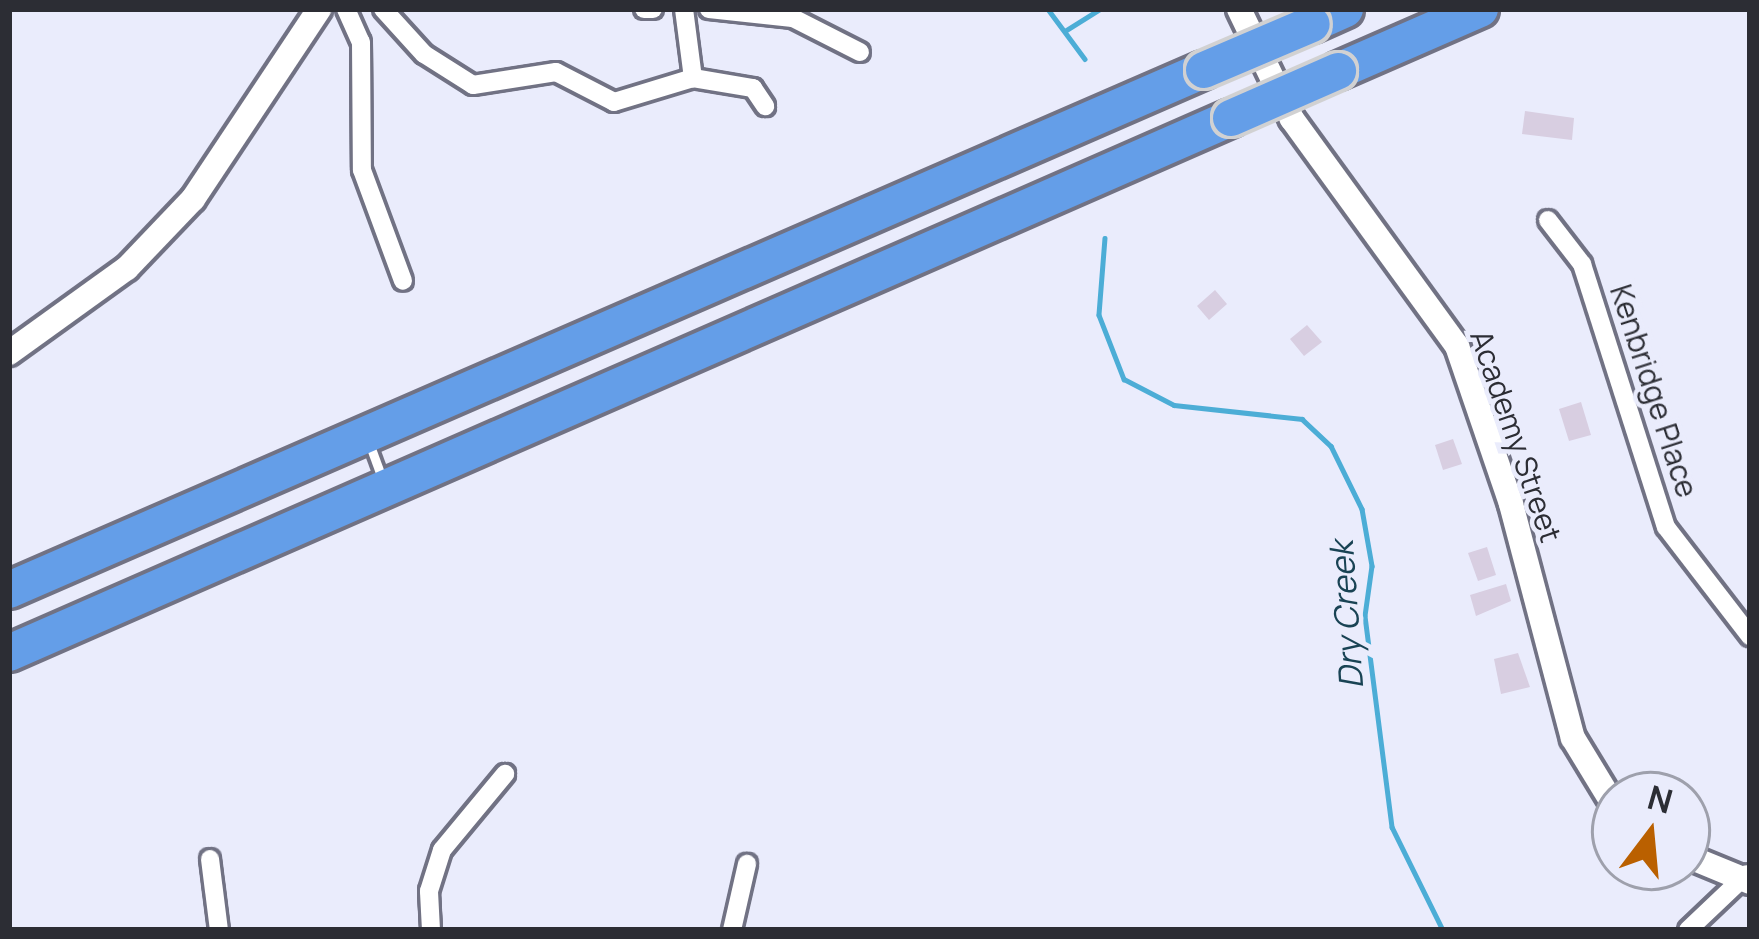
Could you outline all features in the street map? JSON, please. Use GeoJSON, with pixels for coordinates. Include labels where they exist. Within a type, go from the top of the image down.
{"type":"FeatureCollection","features":[{"type":"Feature","properties":{"kind":"highway"},"geometry":{"type":"LineString","coordinates":[[9,590],[1346,9]]}},
{"type":"Feature","properties":{"kind":"highway"},"geometry":{"type":"LineString","coordinates":[[9,653],[1480,9]]}},
{"type":"Feature","properties":{"kind":"street"},"geometry":{"type":"LineString","coordinates":[[9,353],[127,268],[182,212],[319,9]]}},
{"type":"Feature","properties":{"kind":"street"},"geometry":{"type":"LineString","coordinates":[[346,9],[361,42],[362,170],[403,281]]}},
{"type":"Feature","properties":{"kind":"street"},"geometry":{"type":"LineString","coordinates":[[383,9],[424,54],[473,85],[556,72],[614,102],[693,78],[753,88],[765,106]]}},
{"type":"Feature","properties":{"kind":"street"},"geometry":{"type":"LineString","coordinates":[[684,9],[693,78]]}},
{"type":"Feature","properties":{"kind":"street"},"geometry":{"type":"LineString","coordinates":[[709,9],[793,17],[860,52]]}},
{"type":"Feature","properties":{"kind":"street","name":"Academy Street"},"geometry":{"type":"LineString","coordinates":[[1239,9],[1292,118],[1457,346],[1510,504],[1573,738],[1593,771]]}},
{"type":"Feature","properties":{"kind":"street","name":"Kenbridge Place"},"geometry":{"type":"LineString","coordinates":[[1548,220],[1582,264],[1666,527],[1750,637]]}},
{"type":"Feature","properties":{"kind":"street"},"geometry":{"type":"LineString","coordinates":[[431,930],[429,891],[442,850],[505,774]]}},
{"type":"Feature","properties":{"kind":"street"},"geometry":{"type":"LineString","coordinates":[[210,859],[219,930]]}},
{"type":"Feature","properties":{"kind":"street"},"geometry":{"type":"LineString","coordinates":[[732,930],[747,864]]}},
{"type":"Feature","properties":{"kind":"street"},"geometry":{"type":"LineString","coordinates":[[1688,930],[1747,877],[1711,864]]}},
{"type":"Feature","properties":{"kind":"lane"},"geometry":{"type":"LineString","coordinates":[[367,435],[385,488]]}},
{"type":"Feature","properties":{"kind":"building"},"geometry":{"type":"Polygon","coordinates":[[[1525,111],[1574,118],[1572,140],[1522,134],[1525,111]]]}},
{"type":"Feature","properties":{"kind":"building"},"geometry":{"type":"Polygon","coordinates":[[[1215,290],[1227,304],[1209,320],[1197,306],[1215,290]]]}},
{"type":"Feature","properties":{"kind":"building"},"geometry":{"type":"Polygon","coordinates":[[[1307,325],[1322,342],[1304,356],[1290,339],[1307,325]]]}},
{"type":"Feature","properties":{"kind":"building"},"geometry":{"type":"Polygon","coordinates":[[[1581,402],[1591,435],[1569,441],[1559,409],[1581,402]]]}},
{"type":"Feature","properties":{"kind":"building"},"geometry":{"type":"Polygon","coordinates":[[[1453,439],[1462,464],[1443,470],[1435,445],[1453,439]]]}},
{"type":"Feature","properties":{"kind":"building"},"geometry":{"type":"Polygon","coordinates":[[[1487,547],[1496,575],[1478,581],[1468,553],[1487,547]]]}},
{"type":"Feature","properties":{"kind":"building"},"geometry":{"type":"Polygon","coordinates":[[[1506,584],[1511,601],[1476,616],[1470,595],[1506,584]]]}},
{"type":"Feature","properties":{"kind":"building"},"geometry":{"type":"Polygon","coordinates":[[[1518,653],[1530,687],[1501,694],[1494,659],[1518,653]]]}},
{"type":"Feature","properties":{"kind":"waterway","name":"Dry Creek"},"geometry":{"type":"LineString","coordinates":[[1048,9],[1085,59]]}},
{"type":"Feature","properties":{"kind":"waterway"},"geometry":{"type":"LineString","coordinates":[[1065,31],[1100,9]]}},
{"type":"Feature","properties":{"kind":"waterway","name":"Dry Creek"},"geometry":{"type":"LineString","coordinates":[[1105,238],[1099,315],[1124,379],[1174,405],[1302,419],[1331,446],[1362,509],[1372,566],[1365,616],[1392,827],[1443,930]]}}]}
